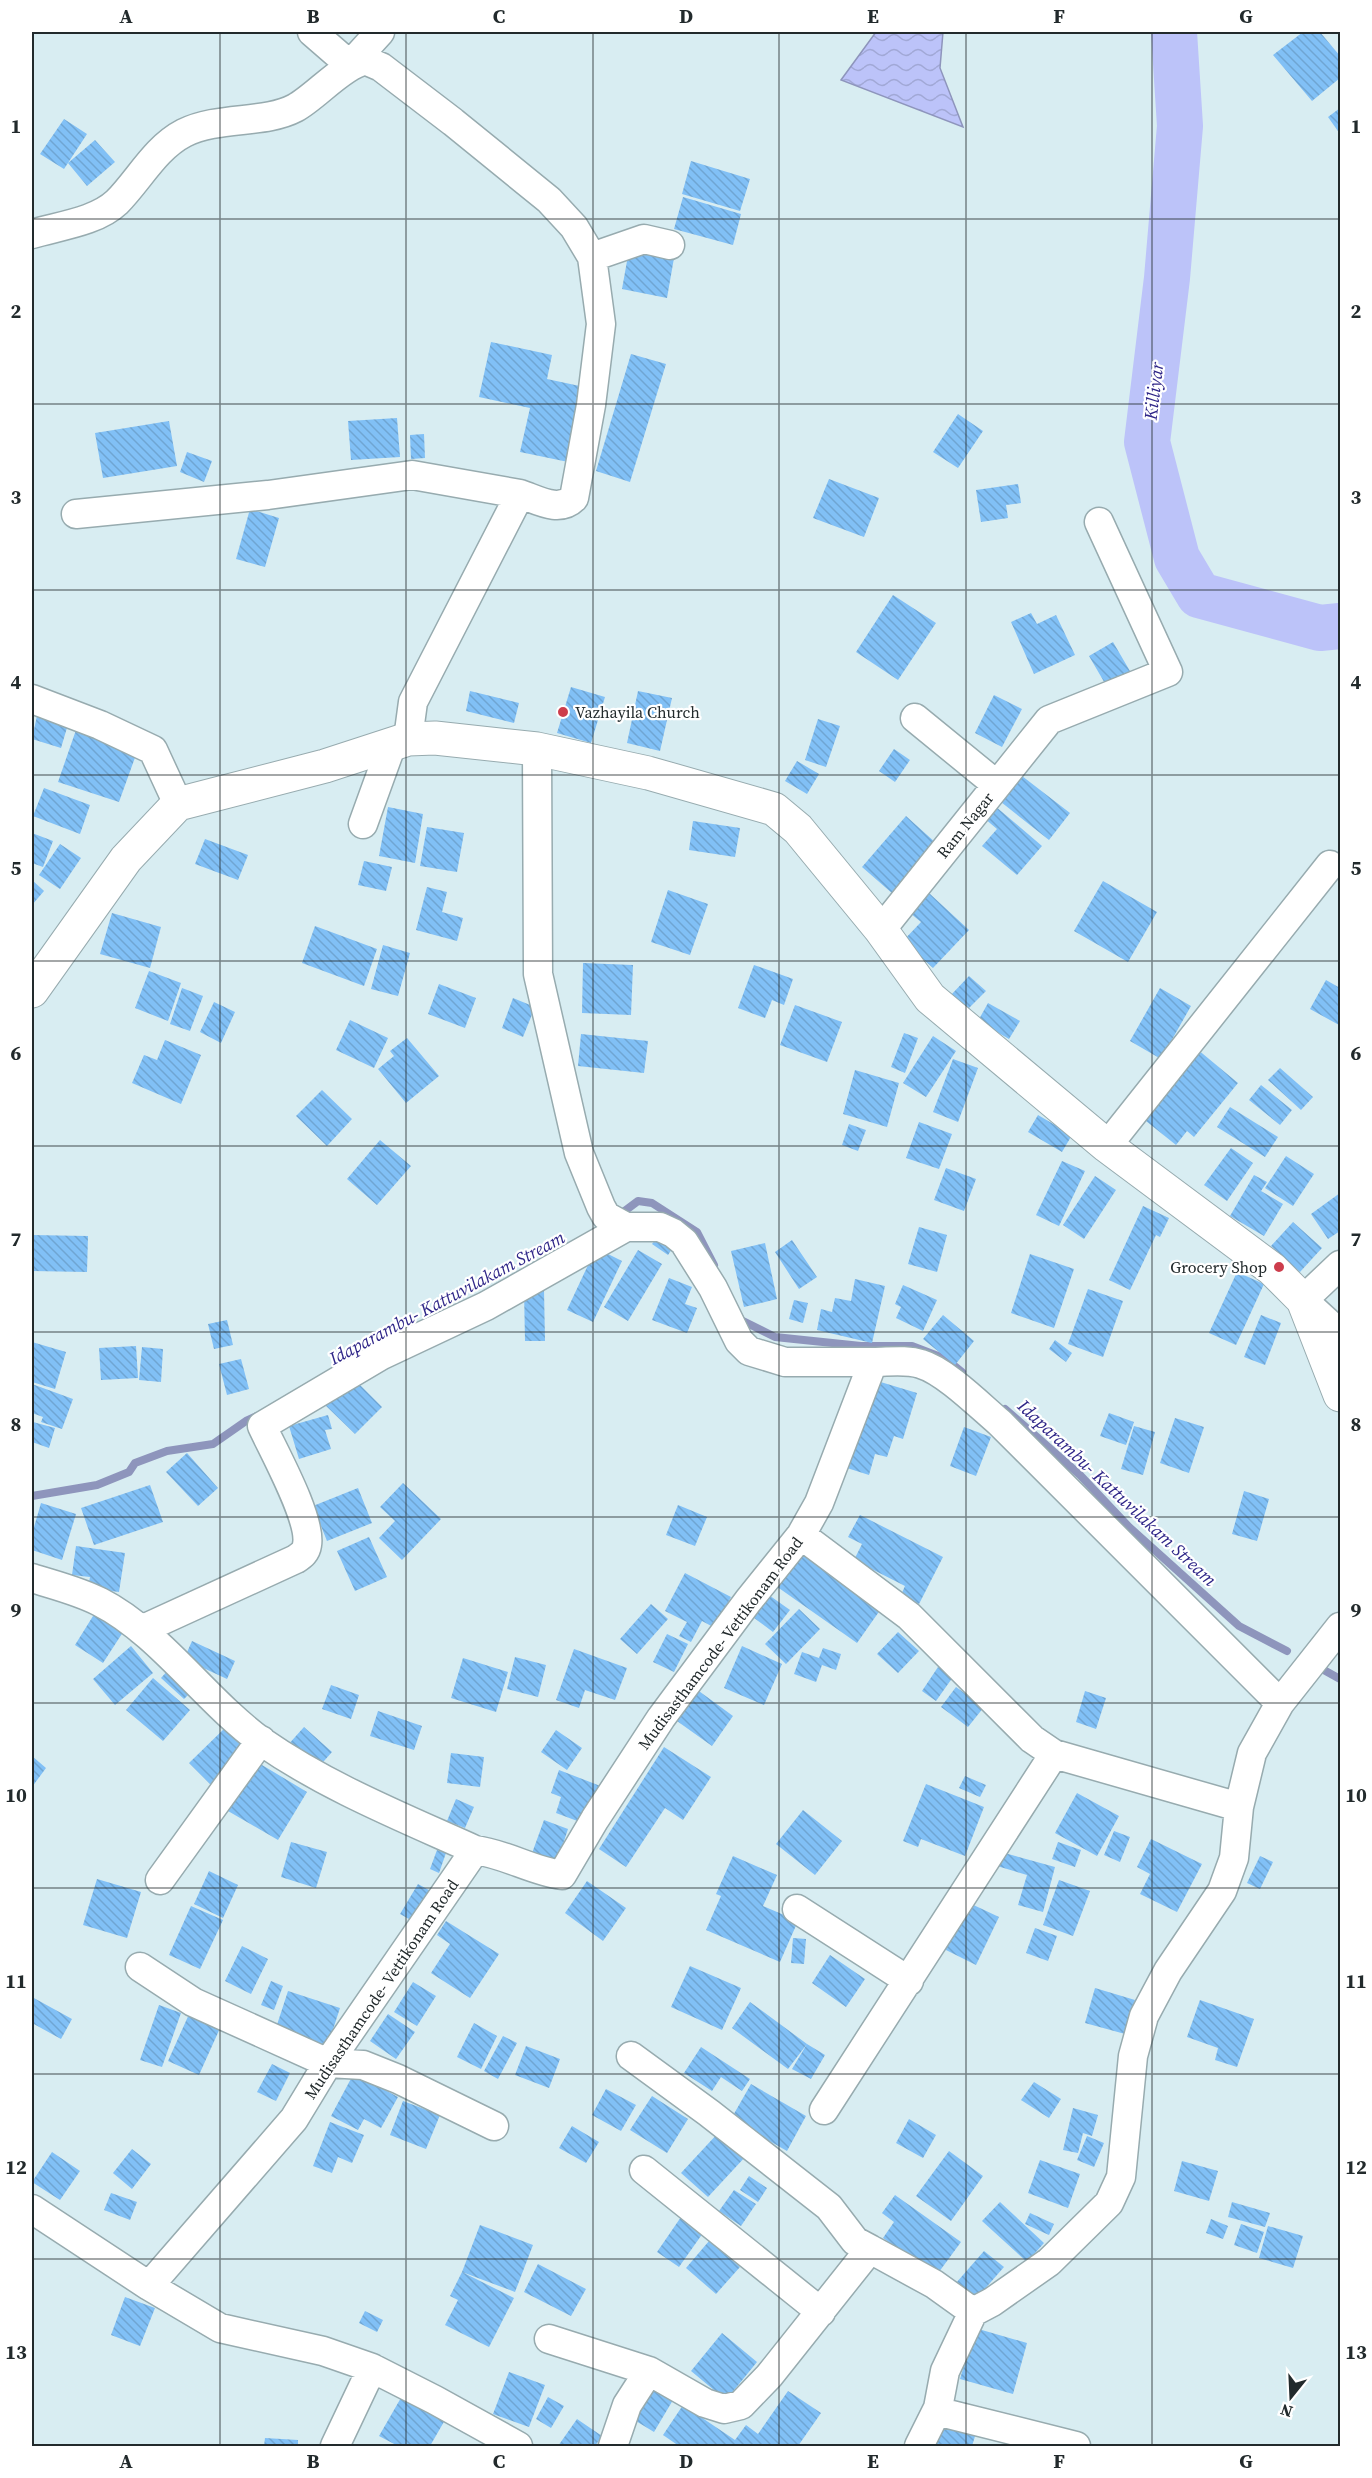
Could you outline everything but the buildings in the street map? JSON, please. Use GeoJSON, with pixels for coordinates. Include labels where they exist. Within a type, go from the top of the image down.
{"type":"FeatureCollection","features":[{"type":"Feature","properties":{"kind":"street"},"geometry":{"type":"LineString","coordinates":[[312,32],[350,65]]}},
{"type":"Feature","properties":{"kind":"street"},"geometry":{"type":"LineString","coordinates":[[32,234],[92,217],[115,204],[166,145],[183,134],[204,125],[281,114],[294,108],[319,93],[350,65],[380,32]]}},
{"type":"Feature","properties":{"kind":"street"},"geometry":{"type":"LineString","coordinates":[[76,514],[268,495],[412,475],[520,494],[557,506],[564,506],[574,498],[591,405],[601,324],[592,257],[574,227],[549,200],[453,122],[377,65],[367,61],[350,65]]}},
{"type":"Feature","properties":{"kind":"street"},"geometry":{"type":"LineString","coordinates":[[592,257],[644,239],[670,245]]}},
{"type":"Feature","properties":{"kind":"street"},"geometry":{"type":"LineString","coordinates":[[363,824],[400,742],[413,702],[520,494]]}},
{"type":"Feature","properties":{"kind":"street","name":"Ram Nagar"},"geometry":{"type":"LineString","coordinates":[[881,930],[1049,720],[1168,672],[1099,522]]}},
{"type":"Feature","properties":{"kind":"street"},"geometry":{"type":"LineString","coordinates":[[32,699],[100,725],[153,750],[178,804]]}},
{"type":"Feature","properties":{"kind":"street"},"geometry":{"type":"LineString","coordinates":[[915,718],[997,785]]}},
{"type":"Feature","properties":{"kind":"street"},"geometry":{"type":"LineString","coordinates":[[32,991],[126,859],[178,804],[325,766],[400,742],[435,738],[537,748],[648,773],[774,809],[798,829],[881,930],[930,998],[1107,1146],[1272,1269],[1303,1300],[1338,1327]]}},
{"type":"Feature","properties":{"kind":"street"},"geometry":{"type":"LineString","coordinates":[[537,748],[538,974],[579,1153],[595,1195],[618,1222]]}},
{"type":"Feature","properties":{"kind":"street"},"geometry":{"type":"LineString","coordinates":[[1107,1146],[1330,865]]}},
{"type":"Feature","properties":{"kind":"street"},"geometry":{"type":"LineString","coordinates":[[141,1630],[305,1553],[308,1544],[306,1524],[262,1426],[382,1355],[486,1306],[618,1222],[660,1227],[673,1233],[684,1242],[712,1288],[739,1341],[749,1351],[785,1362],[908,1361],[921,1364],[958,1388],[1000,1423],[1290,1691]]}},
{"type":"Feature","properties":{"kind":"street"},"geometry":{"type":"LineString","coordinates":[[1303,1300],[1341,1265]]}},
{"type":"Feature","properties":{"kind":"street"},"geometry":{"type":"LineString","coordinates":[[1303,1300],[1341,1395]]}},
{"type":"Feature","properties":{"kind":"street","name":"Mudisasthamcode- Vettikonam Road"},"geometry":{"type":"LineString","coordinates":[[149,2286],[294,2119],[328,2063],[475,1850],[494,1852],[550,1874],[562,1875],[595,1819],[661,1718],[748,1601],[801,1535],[819,1503],[873,1362]]}},
{"type":"Feature","properties":{"kind":"street"},"geometry":{"type":"LineString","coordinates":[[801,1535],[909,1616],[1032,1739],[1054,1754],[1239,1807]]}},
{"type":"Feature","properties":{"kind":"street"},"geometry":{"type":"LineString","coordinates":[[32,1578],[100,1602],[141,1630],[217,1704],[261,1740],[350,1795],[475,1850]]}},
{"type":"Feature","properties":{"kind":"street"},"geometry":{"type":"LineString","coordinates":[[919,2446],[938,2408],[945,2371],[972,2312],[992,2302],[1049,2262],[1108,2203],[1121,2176],[1133,2056],[1144,2016],[1168,1971],[1222,1891],[1234,1858],[1239,1807],[1252,1753],[1290,1691],[1341,1628]]}},
{"type":"Feature","properties":{"kind":"street"},"geometry":{"type":"LineString","coordinates":[[160,1880],[261,1740]]}},
{"type":"Feature","properties":{"kind":"street"},"geometry":{"type":"LineString","coordinates":[[824,2110],[1054,1754]]}},
{"type":"Feature","properties":{"kind":"street"},"geometry":{"type":"LineString","coordinates":[[797,1909],[909,1981]]}},
{"type":"Feature","properties":{"kind":"street"},"geometry":{"type":"LineString","coordinates":[[140,1967],[193,2002],[328,2063],[363,2065],[372,2068],[494,2126]]}},
{"type":"Feature","properties":{"kind":"street"},"geometry":{"type":"LineString","coordinates":[[631,2056],[709,2113],[829,2207],[855,2241],[934,2284],[972,2312]]}},
{"type":"Feature","properties":{"kind":"street"},"geometry":{"type":"LineString","coordinates":[[644,2170],[821,2312]]}},
{"type":"Feature","properties":{"kind":"street"},"geometry":{"type":"LineString","coordinates":[[32,2209],[149,2286],[220,2328],[324,2351],[372,2368],[518,2446]]}},
{"type":"Feature","properties":{"kind":"street"},"geometry":{"type":"LineString","coordinates":[[549,2339],[649,2371],[705,2403],[724,2409],[741,2405],[769,2376],[870,2249]]}},
{"type":"Feature","properties":{"kind":"street"},"geometry":{"type":"LineString","coordinates":[[335,2446],[372,2368]]}},
{"type":"Feature","properties":{"kind":"street"},"geometry":{"type":"LineString","coordinates":[[613,2446],[627,2405],[649,2371]]}},
{"type":"Feature","properties":{"kind":"street"},"geometry":{"type":"LineString","coordinates":[[938,2408],[944,2413],[1076,2446]]}},
{"type":"Feature","properties":{"kind":"water"},"geometry":{"type":"Polygon","coordinates":[[[876,32],[943,32],[940,68],[963,127],[841,80],[876,32]]]}},
{"type":"Feature","properties":{"kind":"waterway","name":"Killiyar"},"geometry":{"type":"LineString","coordinates":[[1174,32],[1180,126],[1167,278],[1147,442],[1177,558],[1199,595],[1320,628],[1340,626]]}},
{"type":"Feature","properties":{"kind":"waterway","name":"Idaparambu- Kattuvilakam Stream"},"geometry":{"type":"LineString","coordinates":[[618,1216],[638,1201],[652,1203],[697,1232],[714,1265]]}},
{"type":"Feature","properties":{"kind":"waterway","name":"Idaparambu- Kattuvilakam Stream"},"geometry":{"type":"LineString","coordinates":[[739,1316],[741,1320],[775,1337],[861,1346],[912,1346],[946,1359],[962,1372]]}},
{"type":"Feature","properties":{"kind":"waterway","name":"Idaparambu- Kattuvilakam Stream"},"geometry":{"type":"LineString","coordinates":[[1005,1409],[1080,1475],[1129,1527],[1239,1626],[1287,1651]]}},
{"type":"Feature","properties":{"kind":"waterway","name":"Idaparambu- Kattuvilakam Stream"},"geometry":{"type":"LineString","coordinates":[[32,1496],[97,1485],[129,1472],[135,1463],[167,1451],[213,1444],[257,1416]]}},
{"type":"Feature","properties":{"kind":"waterway","name":"Idaparambu- Kattuvilakam Stream"},"geometry":{"type":"LineString","coordinates":[[1322,1669],[1340,1679]]}},
{"type":"Feature","properties":{"kind":"place","name":"Vazhayila Church"},"geometry":{"type":"Point","coordinates":[563,712]}},
{"type":"Feature","properties":{"kind":"place","name":"Grocery Shop"},"geometry":{"type":"Point","coordinates":[1279,1267]}}]}
